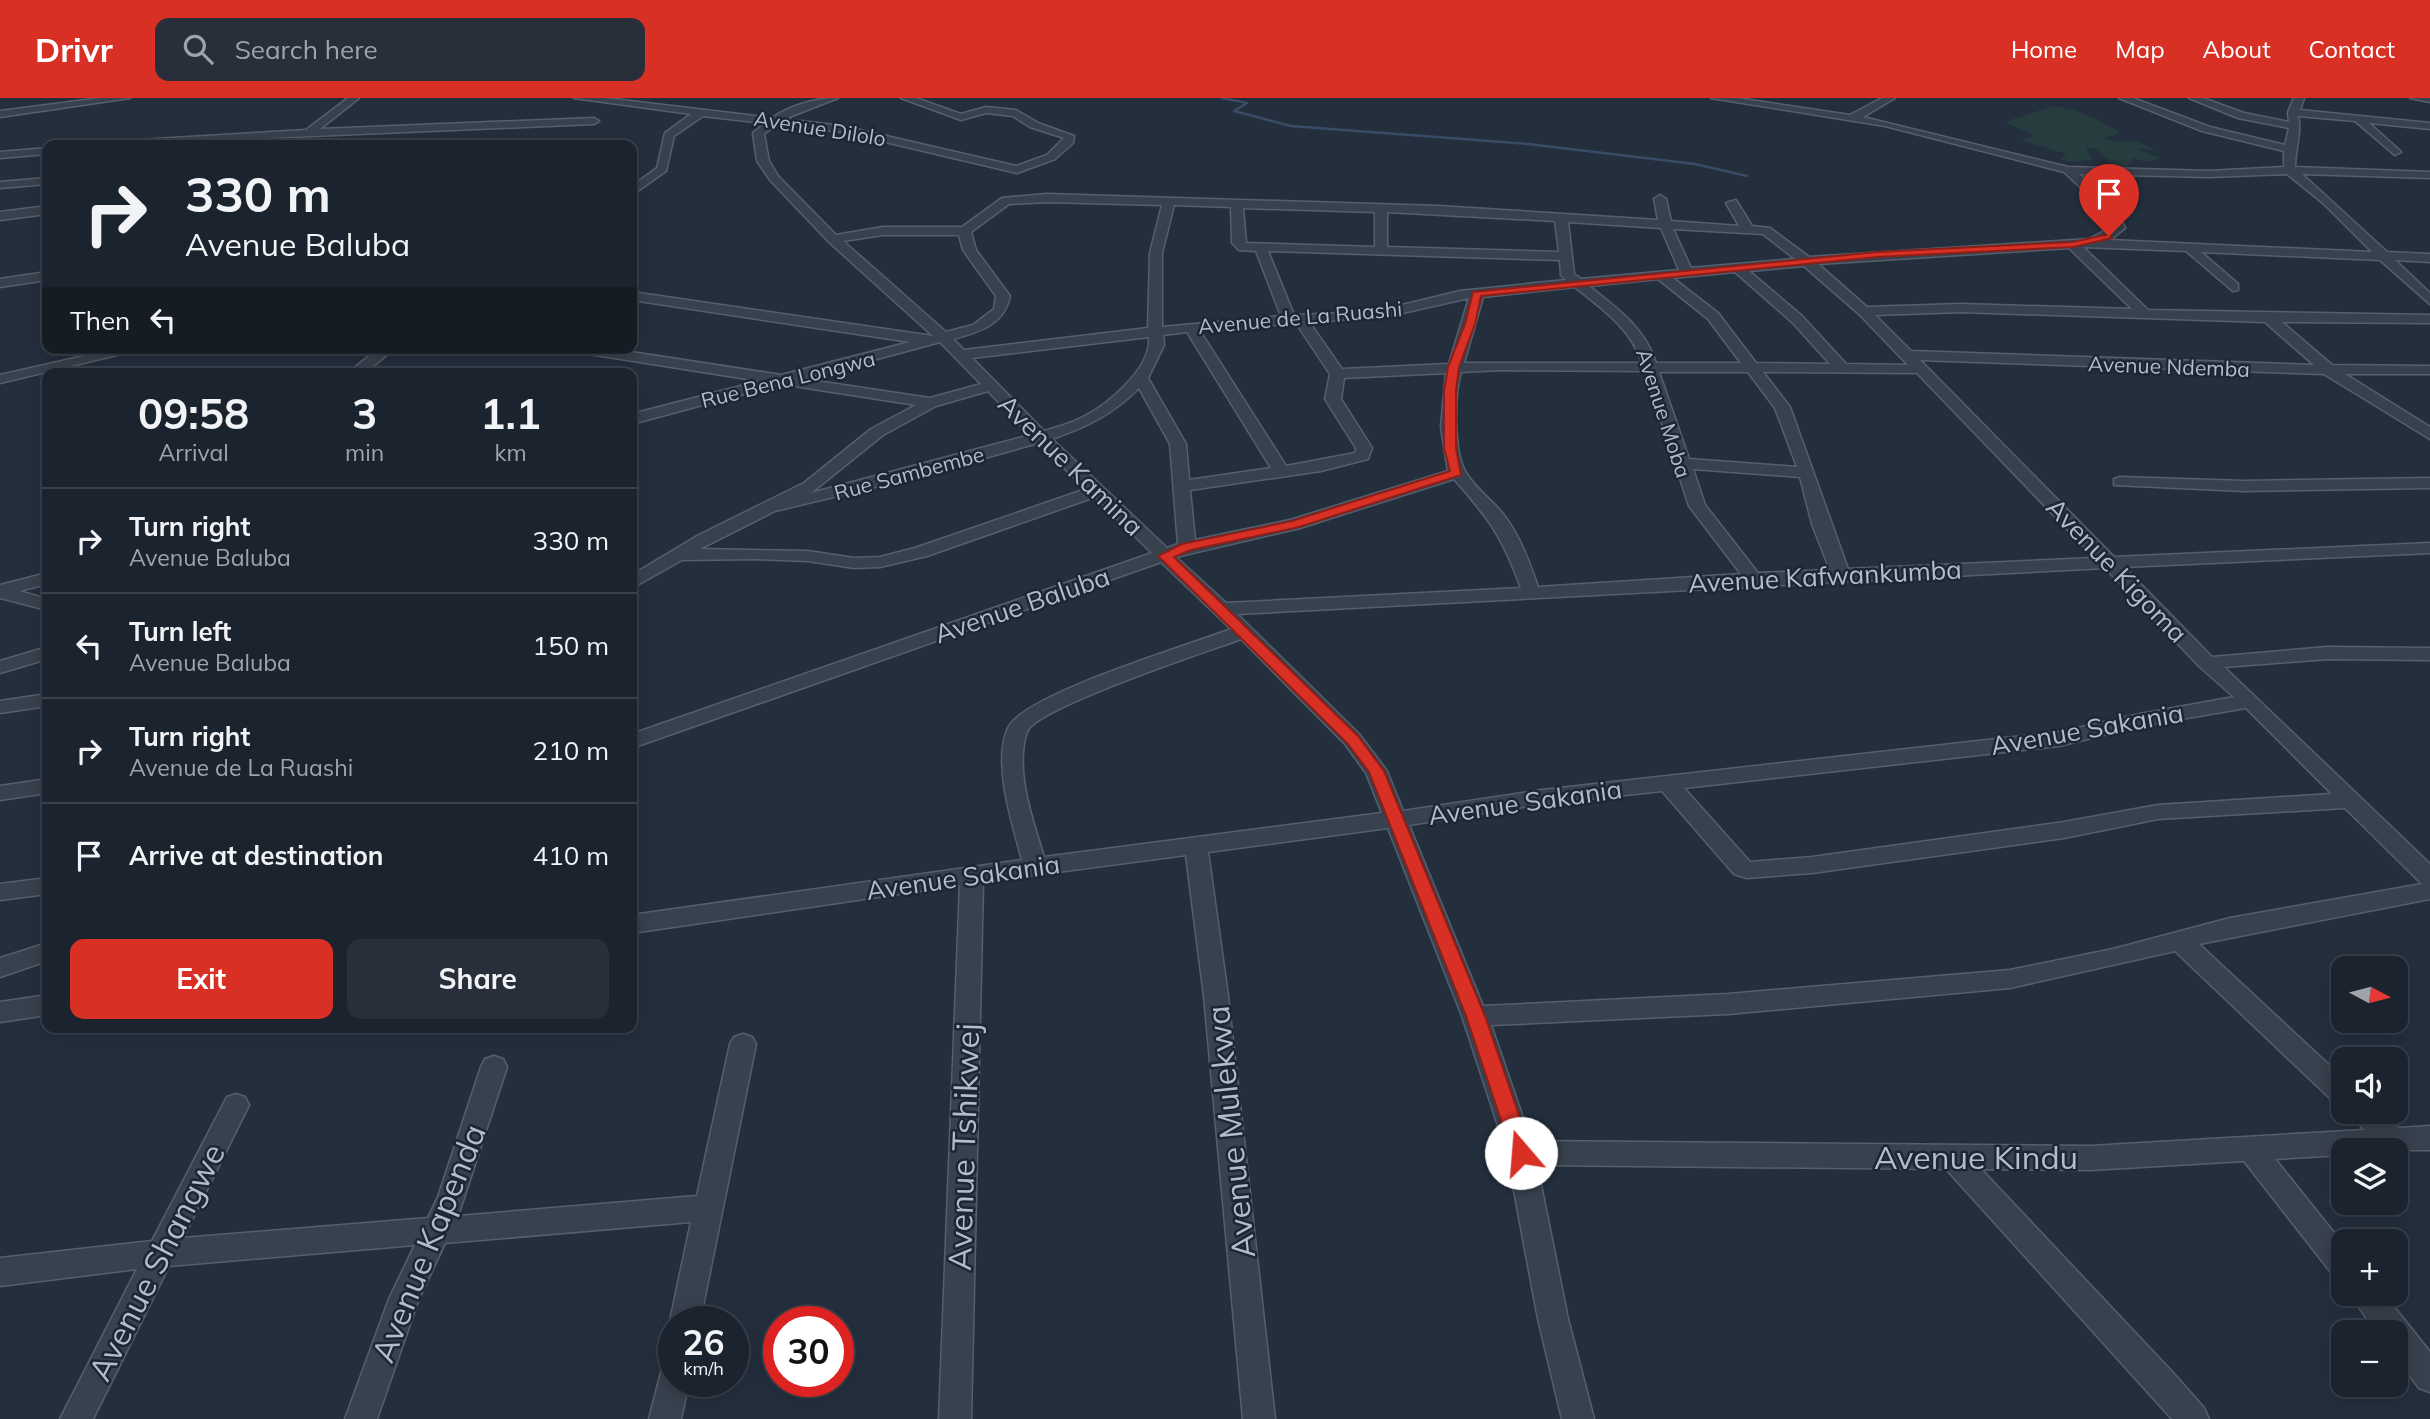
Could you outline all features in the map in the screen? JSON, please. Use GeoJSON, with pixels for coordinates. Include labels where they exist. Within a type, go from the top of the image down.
{"type":"FeatureCollection","features":[{"type":"Feature","properties":{"kind":"street"},"geometry":{"type":"LineString","coordinates":[[0,114],[75,101],[125,98]]}},
{"type":"Feature","properties":{"kind":"street"},"geometry":{"type":"LineString","coordinates":[[309,133],[354,98]]}},
{"type":"Feature","properties":{"kind":"street","name":"Avenue Dilolo"},"geometry":{"type":"LineString","coordinates":[[579,98],[703,108],[862,133],[1017,170]]}},
{"type":"Feature","properties":{"kind":"street"},"geometry":{"type":"LineString","coordinates":[[773,120],[833,98]]}},
{"type":"Feature","properties":{"kind":"street"},"geometry":{"type":"LineString","coordinates":[[906,98],[961,117],[986,110],[1016,113],[1034,125],[1069,136],[1067,143],[1051,157],[1017,170],[1027,180]]}},
{"type":"Feature","properties":{"kind":"street","name":"Avenue de La Ruashi"},"geometry":{"type":"LineString","coordinates":[[960,355],[1191,327],[1390,311],[1477,294],[1578,283],[1806,261],[2091,243],[2114,234],[2120,225],[2109,207],[2068,170],[1983,146],[1854,117],[1718,98]]}},
{"type":"Feature","properties":{"kind":"street"},"geometry":{"type":"LineString","coordinates":[[1796,109],[1802,98]]}},
{"type":"Feature","properties":{"kind":"street"},"geometry":{"type":"LineString","coordinates":[[1854,117],[1890,98]]}},
{"type":"Feature","properties":{"kind":"street"},"geometry":{"type":"LineString","coordinates":[[2124,98],[2206,129],[2289,149]]}},
{"type":"Feature","properties":{"kind":"street"},"geometry":{"type":"LineString","coordinates":[[2194,98],[2231,113],[2295,126]]}},
{"type":"Feature","properties":{"kind":"street"},"geometry":{"type":"LineString","coordinates":[[2300,98],[2293,112],[2295,126],[2289,149],[2290,170],[2349,220],[2382,256],[2430,300]]}},
{"type":"Feature","properties":{"kind":"street"},"geometry":{"type":"LineString","coordinates":[[2415,98],[2430,100]]}},
{"type":"Feature","properties":{"kind":"street"},"geometry":{"type":"LineString","coordinates":[[637,187],[662,169],[669,135],[703,108]]}},
{"type":"Feature","properties":{"kind":"street"},"geometry":{"type":"LineString","coordinates":[[2293,112],[2430,126]]}},
{"type":"Feature","properties":{"kind":"street"},"geometry":{"type":"LineString","coordinates":[[2358,119],[2395,152]]}},
{"type":"Feature","properties":{"kind":"street","name":"Avenue Kamina"},"geometry":{"type":"LineString","coordinates":[[773,120],[758,133],[763,161],[774,177],[833,239],[960,355],[1041,438],[1244,631],[1358,747],[1376,771],[1398,819],[1475,1016],[1521,1153],[1553,1319],[1578,1419]]}},
{"type":"Feature","properties":{"kind":"street"},"geometry":{"type":"LineString","coordinates":[[182,140],[594,121]]}},
{"type":"Feature","properties":{"kind":"street"},"geometry":{"type":"LineString","coordinates":[[228,140],[233,136]]}},
{"type":"Feature","properties":{"kind":"street"},"geometry":{"type":"LineString","coordinates":[[0,155],[42,151]]}},
{"type":"Feature","properties":{"kind":"street"},"geometry":{"type":"LineString","coordinates":[[2068,170],[2209,174],[2290,170],[2430,175]]}},
{"type":"Feature","properties":{"kind":"street"},"geometry":{"type":"LineString","coordinates":[[0,185],[42,181]]}},
{"type":"Feature","properties":{"kind":"street"},"geometry":{"type":"LineString","coordinates":[[1037,189],[1047,198]]}},
{"type":"Feature","properties":{"kind":"street","name":"Avenue Kigoma"},"geometry":{"type":"LineString","coordinates":[[965,231],[1006,201],[1047,198],[1381,208],[1561,217],[1747,229],[1769,233],[1864,311],[2207,663],[2250,701],[2430,877]]}},
{"type":"Feature","properties":{"kind":"street","name":"Rue Sambembe"},"geometry":{"type":"LineString","coordinates":[[777,506],[915,473],[1041,438],[1086,422],[1115,403],[1141,378],[1157,345],[1156,253],[1159,233],[1170,200]]}},
{"type":"Feature","properties":{"kind":"street"},"geometry":{"type":"LineString","coordinates":[[1660,200],[1665,224],[1687,273]]}},
{"type":"Feature","properties":{"kind":"street"},"geometry":{"type":"LineString","coordinates":[[1237,202],[1239,245],[1261,248],[1381,249],[1564,256]]}},
{"type":"Feature","properties":{"kind":"street"},"geometry":{"type":"LineString","coordinates":[[1732,203],[1747,229]]}},
{"type":"Feature","properties":{"kind":"street"},"geometry":{"type":"LineString","coordinates":[[1381,208],[1381,249]]}},
{"type":"Feature","properties":{"kind":"street"},"geometry":{"type":"LineString","coordinates":[[0,216],[42,211]]}},
{"type":"Feature","properties":{"kind":"street","name":"Avenue Moba"},"geometry":{"type":"LineString","coordinates":[[1561,217],[1568,275],[1594,293],[1636,333],[1651,367],[1661,404],[1697,506],[1753,579]]}},
{"type":"Feature","properties":{"kind":"street"},"geometry":{"type":"LineString","coordinates":[[833,239],[883,231],[965,231]]}},
{"type":"Feature","properties":{"kind":"street","name":"Rue Bena Longwa"},"geometry":{"type":"LineString","coordinates":[[637,418],[941,340],[978,328],[992,319],[1004,304],[1000,289],[965,244],[965,231]]}},
{"type":"Feature","properties":{"kind":"street"},"geometry":{"type":"LineString","coordinates":[[2091,243],[2430,258]]}},
{"type":"Feature","properties":{"kind":"street"},"geometry":{"type":"LineString","coordinates":[[2073,244],[2144,314]]}},
{"type":"Feature","properties":{"kind":"street"},"geometry":{"type":"LineString","coordinates":[[1182,486],[1281,472],[1362,456],[1364,448],[1332,399],[1336,374],[1320,345],[1309,337],[1270,278],[1261,248]]}},
{"type":"Feature","properties":{"kind":"street"},"geometry":{"type":"LineString","coordinates":[[2190,248],[2233,287]]}},
{"type":"Feature","properties":{"kind":"street"},"geometry":{"type":"LineString","coordinates":[[1738,268],[1797,319],[1843,369]]}},
{"type":"Feature","properties":{"kind":"street"},"geometry":{"type":"LineString","coordinates":[[5,282],[42,274]]}},
{"type":"Feature","properties":{"kind":"street"},"geometry":{"type":"LineString","coordinates":[[1662,276],[1713,316],[1782,407],[1841,575]]}},
{"type":"Feature","properties":{"kind":"street"},"geometry":{"type":"LineString","coordinates":[[1477,294],[1470,324],[1454,367],[1449,427],[1457,473],[1497,517],[1513,543],[1532,594]]}},
{"type":"Feature","properties":{"kind":"street"},"geometry":{"type":"LineString","coordinates":[[637,297],[941,340]]}},
{"type":"Feature","properties":{"kind":"street"},"geometry":{"type":"LineString","coordinates":[[1864,311],[1961,308],[2269,318],[2430,318]]}},
{"type":"Feature","properties":{"kind":"street"},"geometry":{"type":"LineString","coordinates":[[2269,318],[2330,371],[2430,434]]}},
{"type":"Feature","properties":{"kind":"street"},"geometry":{"type":"LineString","coordinates":[[1191,327],[1281,472]]}},
{"type":"Feature","properties":{"kind":"street"},"geometry":{"type":"LineString","coordinates":[[49,368],[112,354]]}},
{"type":"Feature","properties":{"kind":"street"},"geometry":{"type":"LineString","coordinates":[[361,368],[380,354]]}},
{"type":"Feature","properties":{"kind":"street"},"geometry":{"type":"LineString","coordinates":[[613,354],[931,403]]}},
{"type":"Feature","properties":{"kind":"street","name":"Avenue Ndemba"},"geometry":{"type":"LineString","coordinates":[[1908,355],[2330,371],[2430,370]]}},
{"type":"Feature","properties":{"kind":"street"},"geometry":{"type":"LineString","coordinates":[[1336,374],[1454,367],[1922,369]]}},
{"type":"Feature","properties":{"kind":"street"},"geometry":{"type":"LineString","coordinates":[[0,379],[42,370]]}},
{"type":"Feature","properties":{"kind":"street"},"geometry":{"type":"LineString","coordinates":[[1141,378],[1171,427],[1178,444],[1187,547]]}},
{"type":"Feature","properties":{"kind":"street"},"geometry":{"type":"LineString","coordinates":[[637,580],[677,555],[777,506],[824,477],[877,432],[931,403],[989,386]]}},
{"type":"Feature","properties":{"kind":"street"},"geometry":{"type":"LineString","coordinates":[[1682,463],[1807,473]]}},
{"type":"Feature","properties":{"kind":"street","name":"Avenue Baluba"},"geometry":{"type":"LineString","coordinates":[[637,739],[1187,547],[1294,524],[1457,473]]}},
{"type":"Feature","properties":{"kind":"street"},"geometry":{"type":"LineString","coordinates":[[2120,482],[2244,486],[2430,483]]}},
{"type":"Feature","properties":{"kind":"street"},"geometry":{"type":"LineString","coordinates":[[677,555],[755,554],[808,556],[854,563],[880,562],[921,552],[1097,491]]}},
{"type":"Feature","properties":{"kind":"street","name":"Avenue Kafwankumba"},"geometry":{"type":"LineString","coordinates":[[1220,609],[1532,594],[1753,579],[2430,548]]}},
{"type":"Feature","properties":{"kind":"street"},"geometry":{"type":"LineString","coordinates":[[0,592],[42,579]]}},
{"type":"Feature","properties":{"kind":"street"},"geometry":{"type":"LineString","coordinates":[[0,592],[42,605]]}},
{"type":"Feature","properties":{"kind":"street"},"geometry":{"type":"LineString","coordinates":[[1035,867],[1018,803],[1018,730],[1024,722],[1051,703],[1244,631]]}},
{"type":"Feature","properties":{"kind":"street"},"geometry":{"type":"LineString","coordinates":[[2207,663],[2328,653],[2430,654]]}},
{"type":"Feature","properties":{"kind":"street"},"geometry":{"type":"LineString","coordinates":[[0,667],[42,654]]}},
{"type":"Feature","properties":{"kind":"street"},"geometry":{"type":"LineString","coordinates":[[0,707],[42,701]]}},
{"type":"Feature","properties":{"kind":"street","name":"Avenue Sakania"},"geometry":{"type":"LineString","coordinates":[[637,923],[1542,797],[2059,739],[2250,701]]}},
{"type":"Feature","properties":{"kind":"street"},"geometry":{"type":"LineString","coordinates":[[1667,783],[1742,868],[1747,870],[1812,865],[2064,830],[2158,812],[2351,800]]}},
{"type":"Feature","properties":{"kind":"street"},"geometry":{"type":"LineString","coordinates":[[0,793],[42,787]]}},
{"type":"Feature","properties":{"kind":"street","name":"Avenue Mulekwa"},"geometry":{"type":"LineString","coordinates":[[1196,846],[1216,996],[1259,1419]]}},
{"type":"Feature","properties":{"kind":"street","name":"Avenue Tshikwej"},"geometry":{"type":"LineString","coordinates":[[955,1419],[972,875]]}},
{"type":"Feature","properties":{"kind":"street"},"geometry":{"type":"LineString","coordinates":[[0,892],[42,887]]}},
{"type":"Feature","properties":{"kind":"street"},"geometry":{"type":"LineString","coordinates":[[1475,1016],[1727,1004],[2010,979],[2113,958],[2179,940],[2334,906],[2430,891]]}},
{"type":"Feature","properties":{"kind":"street"},"geometry":{"type":"LineString","coordinates":[[2179,940],[2331,1083]]}},
{"type":"Feature","properties":{"kind":"street"},"geometry":{"type":"LineString","coordinates":[[0,968],[42,954]]}},
{"type":"Feature","properties":{"kind":"street"},"geometry":{"type":"LineString","coordinates":[[0,1012],[42,1006]]}},
{"type":"Feature","properties":{"kind":"street"},"geometry":{"type":"LineString","coordinates":[[688,1306],[743,1045]]}},
{"type":"Feature","properties":{"kind":"street","name":"Avenue Kapenda"},"geometry":{"type":"LineString","coordinates":[[361,1419],[404,1299],[466,1161],[494,1067]]}},
{"type":"Feature","properties":{"kind":"street","name":"Avenue Shangwe"},"geometry":{"type":"LineString","coordinates":[[76,1419],[236,1105]]}},
{"type":"Feature","properties":{"kind":"street"},"geometry":{"type":"LineString","coordinates":[[2376,1124],[2391,1138]]}},
{"type":"Feature","properties":{"kind":"street","name":"Avenue Kindu"},"geometry":{"type":"LineString","coordinates":[[2408,1139],[2430,1138]]}},
{"type":"Feature","properties":{"kind":"street","name":"Avenue Kindu"},"geometry":{"type":"LineString","coordinates":[[1521,1153],[1955,1159],[2090,1158],[2331,1144]]}},
{"type":"Feature","properties":{"kind":"street"},"geometry":{"type":"LineString","coordinates":[[2252,1150],[2331,1251]]}},
{"type":"Feature","properties":{"kind":"street"},"geometry":{"type":"LineString","coordinates":[[1955,1159],[2053,1270],[2119,1333],[2193,1419]]}},
{"type":"Feature","properties":{"kind":"street"},"geometry":{"type":"LineString","coordinates":[[0,1272],[162,1253],[709,1208]]}},
{"type":"Feature","properties":{"kind":"street"},"geometry":{"type":"LineString","coordinates":[[2374,1306],[2385,1320]]}},
{"type":"Feature","properties":{"kind":"street"},"geometry":{"type":"LineString","coordinates":[[2408,1349],[2430,1377]]}},
{"type":"Feature","properties":{"kind":"street"},"geometry":{"type":"LineString","coordinates":[[665,1419],[670,1397]]}},
{"type":"Feature","properties":{"kind":"green space"},"geometry":{"type":"Polygon","coordinates":[[[2053,106],[2096,119],[2120,133],[2104,138],[2115,142],[2136,141],[2156,150],[2135,148],[2160,158],[2149,162],[2132,158],[2132,163],[2125,167],[2115,167],[2094,147],[2086,149],[2093,160],[2069,162],[2059,159],[2067,154],[2020,140],[2035,136],[2005,122],[2053,106]]]}},
{"type":"Feature","properties":{"kind":"waterway"},"geometry":{"type":"LineString","coordinates":[[1222,98],[1247,103],[1234,111],[1291,126],[1528,144],[1695,164],[1747,176]]}},
{"type":"Feature","properties":{"kind":"route"},"geometry":{"type":"LineString","coordinates":[[1521,1153],[1475,1016],[1398,819],[1376,771],[1352,739],[1165,556],[1187,547],[1294,524],[1457,473],[1450,448],[1450,391],[1454,367],[1470,324],[1477,294],[1877,254],[2091,243],[2109,236]]}}]}
